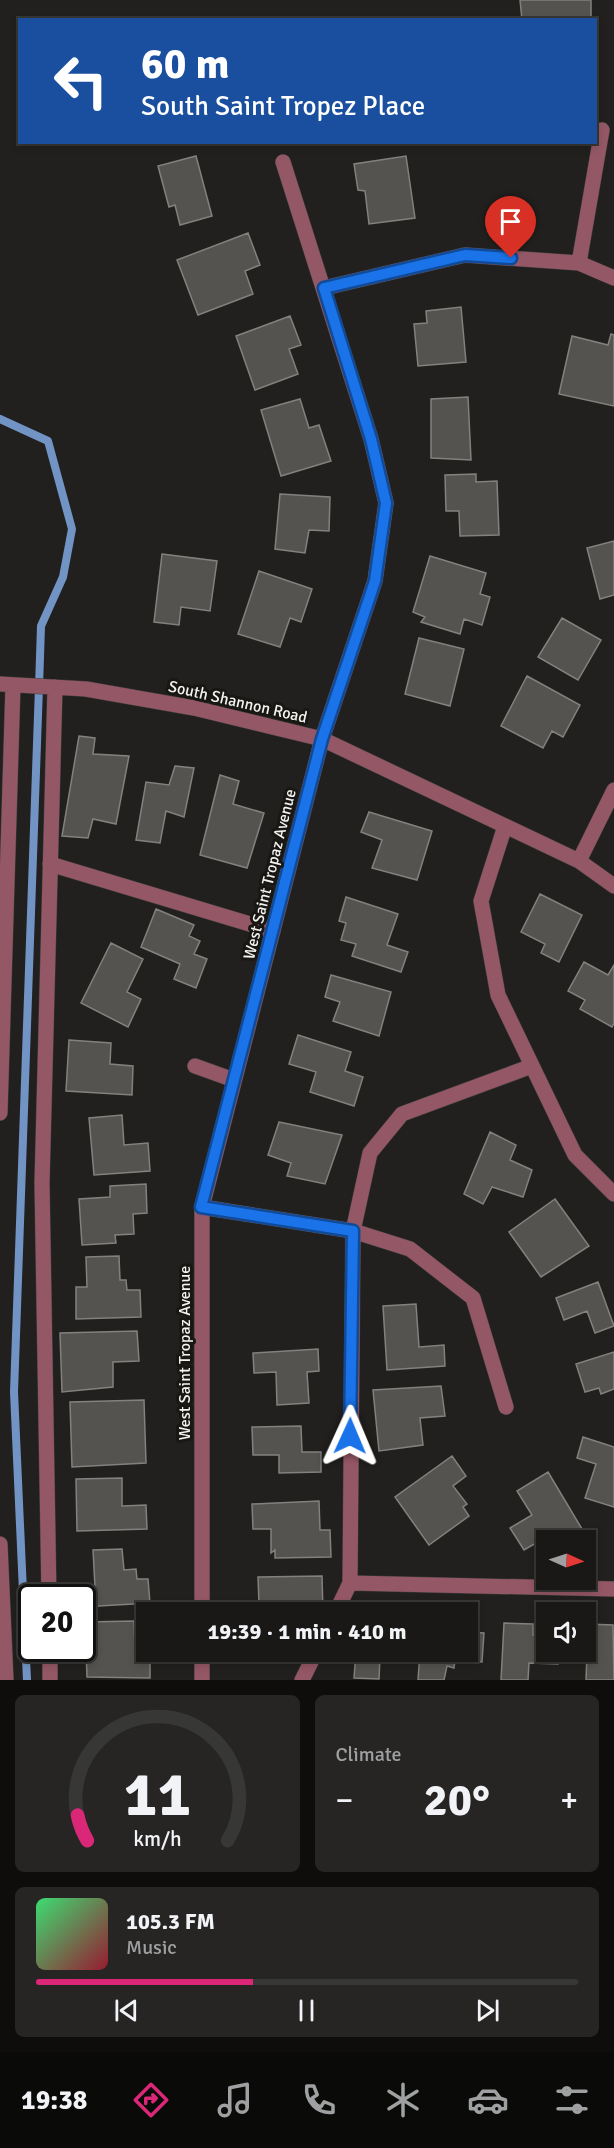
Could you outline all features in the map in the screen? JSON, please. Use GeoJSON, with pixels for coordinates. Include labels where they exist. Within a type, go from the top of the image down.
{"type":"FeatureCollection","features":[{"type":"Feature","properties":{"kind":"street"},"geometry":{"type":"LineString","coordinates":[[579,263],[602,130]]}},
{"type":"Feature","properties":{"kind":"street","name":"West Saint Tropaz Avenue"},"geometry":{"type":"LineString","coordinates":[[202,1602],[201,1207],[322,739],[375,581],[386,503],[371,439],[283,162]]}},
{"type":"Feature","properties":{"kind":"street"},"geometry":{"type":"LineString","coordinates":[[324,288],[465,255],[579,263],[614,278]]}},
{"type":"Feature","properties":{"kind":"street"},"geometry":{"type":"LineString","coordinates":[[0,1113],[7,684]]}},
{"type":"Feature","properties":{"kind":"street","name":"South Shannon Road"},"geometry":{"type":"LineString","coordinates":[[7,684],[86,689],[194,708],[322,739],[579,861],[614,886]]}},
{"type":"Feature","properties":{"kind":"street"},"geometry":{"type":"LineString","coordinates":[[49,1584],[42,1183],[55,687]]}},
{"type":"Feature","properties":{"kind":"street"},"geometry":{"type":"LineString","coordinates":[[579,861],[614,790]]}},
{"type":"Feature","properties":{"kind":"street"},"geometry":{"type":"LineString","coordinates":[[505,826],[481,901],[498,994],[575,1155],[614,1194]]}},
{"type":"Feature","properties":{"kind":"street"},"geometry":{"type":"LineString","coordinates":[[50,864],[273,931]]}},
{"type":"Feature","properties":{"kind":"street"},"geometry":{"type":"LineString","coordinates":[[195,1066],[234,1080]]}},
{"type":"Feature","properties":{"kind":"street"},"geometry":{"type":"LineString","coordinates":[[341,1602],[350,1583],[353,1231],[370,1153],[402,1114],[532,1066]]}},
{"type":"Feature","properties":{"kind":"street"},"geometry":{"type":"LineString","coordinates":[[201,1207],[353,1231],[410,1249],[473,1298],[506,1407]]}},
{"type":"Feature","properties":{"kind":"street"},"geometry":{"type":"LineString","coordinates":[[0,1544],[6,1680]]}},
{"type":"Feature","properties":{"kind":"street"},"geometry":{"type":"LineString","coordinates":[[350,1583],[614,1589]]}},
{"type":"Feature","properties":{"kind":"street"},"geometry":{"type":"LineString","coordinates":[[50,1662],[50,1680]]}},
{"type":"Feature","properties":{"kind":"street"},"geometry":{"type":"LineString","coordinates":[[202,1662],[202,1680]]}},
{"type":"Feature","properties":{"kind":"street"},"geometry":{"type":"LineString","coordinates":[[302,1680],[311,1662]]}},
{"type":"Feature","properties":{"kind":"building"},"geometry":{"type":"Polygon","coordinates":[[[520,0],[591,0],[591,18],[522,18],[520,0]]]}},
{"type":"Feature","properties":{"kind":"building"},"geometry":{"type":"Polygon","coordinates":[[[196,156],[212,216],[180,225],[175,205],[169,207],[158,166],[196,156]]]}},
{"type":"Feature","properties":{"kind":"building"},"geometry":{"type":"Polygon","coordinates":[[[406,156],[415,218],[369,224],[365,191],[358,190],[354,164],[406,156]]]}},
{"type":"Feature","properties":{"kind":"building"},"geometry":{"type":"Polygon","coordinates":[[[248,233],[260,265],[245,271],[253,294],[198,315],[177,260],[248,233]]]}},
{"type":"Feature","properties":{"kind":"building"},"geometry":{"type":"Polygon","coordinates":[[[461,307],[466,362],[418,366],[414,324],[427,323],[426,311],[461,307]]]}},
{"type":"Feature","properties":{"kind":"building"},"geometry":{"type":"Polygon","coordinates":[[[290,316],[301,345],[289,349],[298,374],[255,390],[236,336],[290,316]]]}},
{"type":"Feature","properties":{"kind":"building"},"geometry":{"type":"Polygon","coordinates":[[[611,334],[614,335],[614,406],[559,394],[572,336],[608,345],[611,334]]]}},
{"type":"Feature","properties":{"kind":"building"},"geometry":{"type":"Polygon","coordinates":[[[468,397],[471,460],[431,458],[431,399],[468,397]]]}},
{"type":"Feature","properties":{"kind":"building"},"geometry":{"type":"Polygon","coordinates":[[[300,399],[309,428],[319,425],[331,461],[281,476],[261,410],[300,399]]]}},
{"type":"Feature","properties":{"kind":"building"},"geometry":{"type":"Polygon","coordinates":[[[476,474],[476,482],[497,481],[499,535],[460,536],[459,511],[446,511],[445,475],[476,474]]]}},
{"type":"Feature","properties":{"kind":"building"},"geometry":{"type":"Polygon","coordinates":[[[280,494],[330,497],[329,531],[309,530],[305,553],[275,549],[280,494]]]}},
{"type":"Feature","properties":{"kind":"building"},"geometry":{"type":"Polygon","coordinates":[[[614,541],[614,595],[600,599],[587,548],[614,541]]]}},
{"type":"Feature","properties":{"kind":"building"},"geometry":{"type":"Polygon","coordinates":[[[162,554],[217,561],[210,611],[181,607],[179,625],[154,622],[162,554]]]}},
{"type":"Feature","properties":{"kind":"building"},"geometry":{"type":"Polygon","coordinates":[[[430,556],[486,573],[480,594],[490,597],[482,625],[464,619],[460,634],[421,622],[425,617],[413,612],[430,556]]]}},
{"type":"Feature","properties":{"kind":"building"},"geometry":{"type":"Polygon","coordinates":[[[259,571],[312,589],[301,622],[290,618],[280,647],[238,634],[259,571]]]}},
{"type":"Feature","properties":{"kind":"building"},"geometry":{"type":"Polygon","coordinates":[[[562,618],[601,640],[578,680],[538,657],[562,618]]]}},
{"type":"Feature","properties":{"kind":"building"},"geometry":{"type":"Polygon","coordinates":[[[419,638],[464,649],[450,706],[405,694],[419,638]]]}},
{"type":"Feature","properties":{"kind":"building"},"geometry":{"type":"Polygon","coordinates":[[[527,676],[580,705],[563,737],[552,731],[543,748],[501,726],[527,676]]]}},
{"type":"Feature","properties":{"kind":"building"},"geometry":{"type":"Polygon","coordinates":[[[79,736],[95,738],[93,754],[129,756],[116,824],[93,819],[88,838],[62,836],[79,736]]]}},
{"type":"Feature","properties":{"kind":"building"},"geometry":{"type":"Polygon","coordinates":[[[175,766],[194,768],[184,817],[166,811],[160,843],[136,840],[146,782],[169,785],[175,766]]]}},
{"type":"Feature","properties":{"kind":"building"},"geometry":{"type":"Polygon","coordinates":[[[220,775],[239,781],[233,804],[264,813],[247,868],[200,855],[220,775]]]}},
{"type":"Feature","properties":{"kind":"building"},"geometry":{"type":"Polygon","coordinates":[[[369,812],[432,831],[417,880],[372,868],[382,840],[361,832],[369,812]]]}},
{"type":"Feature","properties":{"kind":"building"},"geometry":{"type":"Polygon","coordinates":[[[540,894],[582,915],[559,962],[541,953],[545,944],[521,932],[540,894]]]}},
{"type":"Feature","properties":{"kind":"building"},"geometry":{"type":"Polygon","coordinates":[[[346,897],[398,914],[387,945],[408,952],[401,972],[352,956],[356,944],[341,940],[346,923],[339,921],[346,897]]]}},
{"type":"Feature","properties":{"kind":"building"},"geometry":{"type":"Polygon","coordinates":[[[156,909],[194,925],[189,936],[200,941],[194,954],[207,959],[196,988],[174,979],[180,964],[141,947],[156,909]]]}},
{"type":"Feature","properties":{"kind":"building"},"geometry":{"type":"Polygon","coordinates":[[[111,943],[143,959],[127,992],[141,999],[128,1027],[81,1003],[111,943]]]}},
{"type":"Feature","properties":{"kind":"building"},"geometry":{"type":"Polygon","coordinates":[[[584,962],[608,975],[614,965],[614,1023],[612,1027],[580,1009],[585,1000],[568,991],[584,962]]]}},
{"type":"Feature","properties":{"kind":"building"},"geometry":{"type":"Polygon","coordinates":[[[331,975],[391,992],[379,1036],[333,1021],[340,1002],[325,997],[331,975]]]}},
{"type":"Feature","properties":{"kind":"building"},"geometry":{"type":"Polygon","coordinates":[[[298,1035],[351,1052],[345,1071],[363,1077],[354,1106],[310,1092],[316,1072],[289,1064],[298,1035]]]}},
{"type":"Feature","properties":{"kind":"building"},"geometry":{"type":"Polygon","coordinates":[[[69,1040],[111,1043],[110,1064],[133,1066],[132,1095],[66,1091],[69,1040]]]}},
{"type":"Feature","properties":{"kind":"building"},"geometry":{"type":"Polygon","coordinates":[[[122,1115],[124,1145],[148,1143],[150,1171],[94,1175],[89,1118],[122,1115]]]}},
{"type":"Feature","properties":{"kind":"building"},"geometry":{"type":"Polygon","coordinates":[[[279,1122],[342,1135],[325,1184],[287,1176],[291,1163],[268,1155],[279,1122]]]}},
{"type":"Feature","properties":{"kind":"building"},"geometry":{"type":"Polygon","coordinates":[[[490,1132],[516,1145],[510,1160],[532,1170],[523,1197],[492,1187],[483,1204],[464,1194],[490,1132]]]}},
{"type":"Feature","properties":{"kind":"building"},"geometry":{"type":"Polygon","coordinates":[[[146,1184],[147,1213],[133,1214],[134,1234],[115,1235],[116,1243],[82,1245],[79,1199],[110,1197],[110,1186],[146,1184]]]}},
{"type":"Feature","properties":{"kind":"building"},"geometry":{"type":"Polygon","coordinates":[[[555,1199],[589,1246],[541,1277],[509,1232],[555,1199]]]}},
{"type":"Feature","properties":{"kind":"building"},"geometry":{"type":"Polygon","coordinates":[[[119,1256],[120,1280],[126,1280],[127,1290],[140,1290],[141,1317],[76,1319],[76,1287],[87,1287],[86,1257],[119,1256]]]}},
{"type":"Feature","properties":{"kind":"building"},"geometry":{"type":"Polygon","coordinates":[[[598,1282],[614,1326],[595,1333],[587,1311],[564,1320],[556,1298],[598,1282]]]}},
{"type":"Feature","properties":{"kind":"building"},"geometry":{"type":"Polygon","coordinates":[[[416,1304],[419,1347],[444,1345],[445,1366],[387,1370],[383,1306],[416,1304]]]}},
{"type":"Feature","properties":{"kind":"building"},"geometry":{"type":"Polygon","coordinates":[[[137,1331],[139,1361],[113,1362],[113,1387],[62,1392],[60,1333],[137,1331]]]}},
{"type":"Feature","properties":{"kind":"building"},"geometry":{"type":"Polygon","coordinates":[[[318,1349],[319,1371],[307,1372],[309,1403],[277,1405],[276,1372],[254,1373],[253,1353],[318,1349]]]}},
{"type":"Feature","properties":{"kind":"building"},"geometry":{"type":"Polygon","coordinates":[[[614,1352],[614,1389],[601,1394],[599,1388],[585,1392],[576,1364],[614,1352]]]}},
{"type":"Feature","properties":{"kind":"building"},"geometry":{"type":"Polygon","coordinates":[[[441,1386],[445,1416],[420,1418],[423,1445],[379,1451],[373,1390],[441,1386]]]}},
{"type":"Feature","properties":{"kind":"building"},"geometry":{"type":"Polygon","coordinates":[[[144,1400],[146,1463],[72,1467],[70,1402],[144,1400]]]}},
{"type":"Feature","properties":{"kind":"building"},"geometry":{"type":"Polygon","coordinates":[[[301,1426],[302,1452],[321,1452],[321,1472],[279,1473],[279,1455],[253,1455],[252,1427],[301,1426]]]}},
{"type":"Feature","properties":{"kind":"building"},"geometry":{"type":"Polygon","coordinates":[[[583,1437],[614,1447],[614,1507],[585,1498],[596,1464],[577,1458],[583,1437]]]}},
{"type":"Feature","properties":{"kind":"building"},"geometry":{"type":"Polygon","coordinates":[[[452,1456],[466,1476],[453,1486],[467,1504],[463,1507],[469,1516],[429,1545],[395,1497],[452,1456]]]}},
{"type":"Feature","properties":{"kind":"building"},"geometry":{"type":"Polygon","coordinates":[[[548,1472],[582,1529],[536,1530],[536,1543],[524,1550],[510,1528],[532,1515],[517,1491],[548,1472]]]}},
{"type":"Feature","properties":{"kind":"building"},"geometry":{"type":"Polygon","coordinates":[[[122,1478],[122,1506],[146,1505],[147,1529],[77,1531],[76,1479],[122,1478]]]}},
{"type":"Feature","properties":{"kind":"building"},"geometry":{"type":"Polygon","coordinates":[[[319,1501],[320,1530],[330,1530],[331,1557],[275,1558],[275,1550],[271,1553],[271,1529],[253,1529],[252,1504],[319,1501]]]}},
{"type":"Feature","properties":{"kind":"building"},"geometry":{"type":"Polygon","coordinates":[[[122,1549],[124,1570],[136,1569],[137,1579],[148,1579],[150,1602],[96,1606],[93,1550],[122,1549]]]}},
{"type":"Feature","properties":{"kind":"building"},"geometry":{"type":"Polygon","coordinates":[[[322,1576],[323,1602],[259,1602],[258,1577],[322,1576]]]}},
{"type":"Feature","properties":{"kind":"building"},"geometry":{"type":"Polygon","coordinates":[[[134,1621],[136,1662],[150,1662],[150,1678],[87,1677],[86,1662],[96,1662],[96,1622],[134,1621]]]}},
{"type":"Feature","properties":{"kind":"building"},"geometry":{"type":"Polygon","coordinates":[[[504,1623],[533,1624],[533,1635],[536,1635],[536,1662],[558,1662],[558,1664],[529,1663],[528,1680],[501,1680],[504,1623]]]}},
{"type":"Feature","properties":{"kind":"building"},"geometry":{"type":"Polygon","coordinates":[[[596,1624],[613,1625],[614,1680],[586,1680],[587,1662],[596,1662],[596,1624]]]}},
{"type":"Feature","properties":{"kind":"building"},"geometry":{"type":"Polygon","coordinates":[[[478,1633],[484,1633],[482,1662],[478,1662],[478,1633]]]}},
{"type":"Feature","properties":{"kind":"building"},"geometry":{"type":"Polygon","coordinates":[[[355,1662],[380,1662],[379,1679],[354,1678],[355,1662]]]}},
{"type":"Feature","properties":{"kind":"building"},"geometry":{"type":"Polygon","coordinates":[[[419,1662],[455,1662],[454,1668],[447,1666],[444,1680],[418,1680],[419,1662]]]}},
{"type":"Feature","properties":{"kind":"waterway"},"geometry":{"type":"LineString","coordinates":[[0,419],[48,441],[72,529],[63,577],[41,626],[14,1392],[27,1680]]}},
{"type":"Feature","properties":{"kind":"route"},"geometry":{"type":"LineString","coordinates":[[350,1436],[353,1231],[201,1207],[322,739],[375,581],[386,503],[371,439],[324,288],[465,255],[511,258]]}}]}
